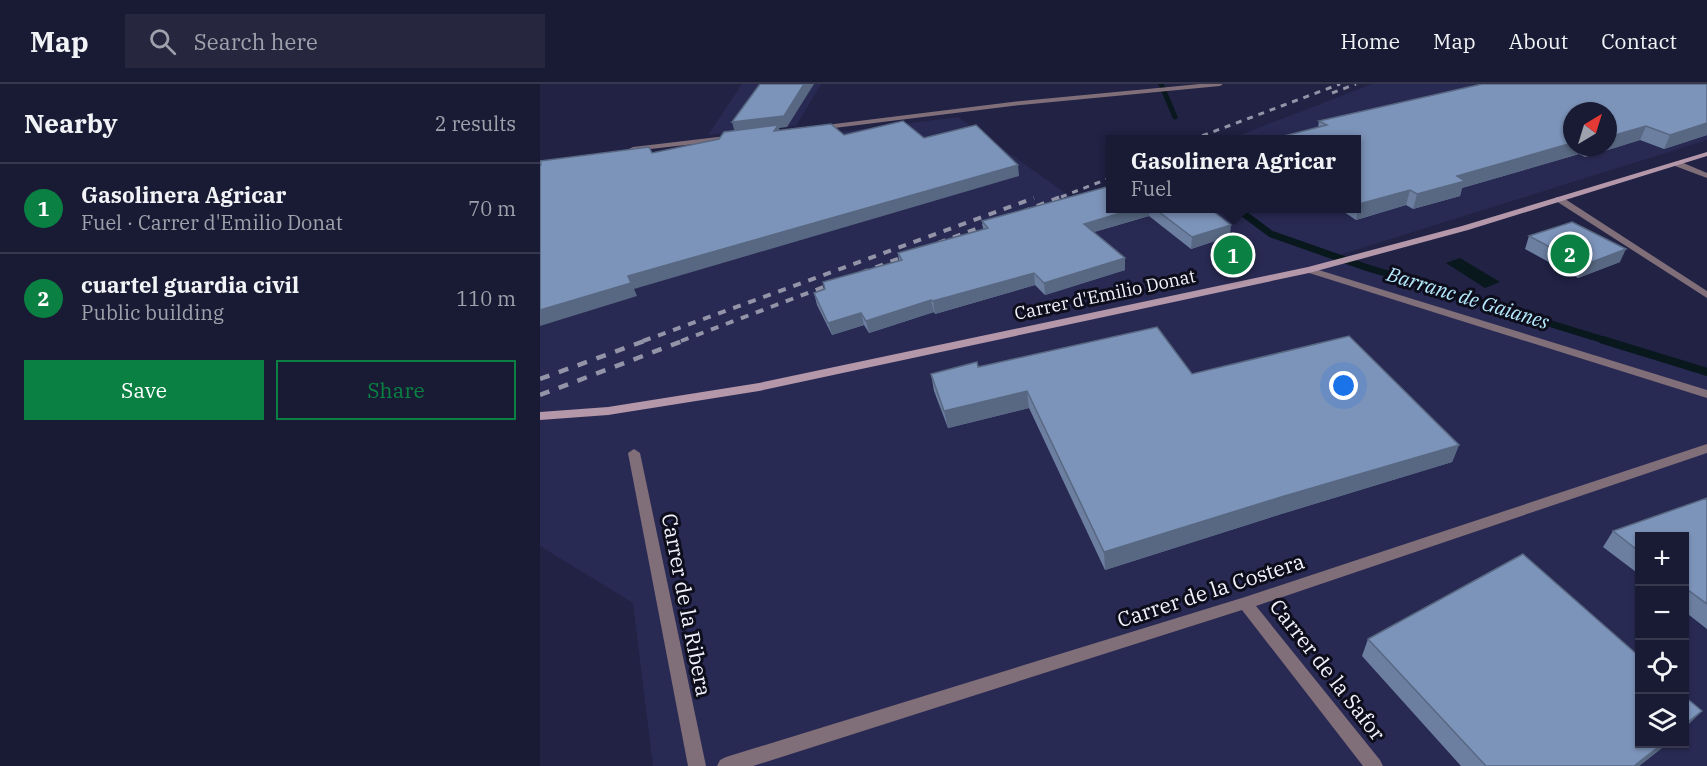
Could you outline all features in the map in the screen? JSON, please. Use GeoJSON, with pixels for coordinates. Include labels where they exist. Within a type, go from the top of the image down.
{"type":"FeatureCollection","features":[{"type":"Feature","properties":{"kind":"street"},"geometry":{"type":"LineString","coordinates":[[805,129],[1021,103],[1220,84]]}},
{"type":"Feature","properties":{"kind":"street"},"geometry":{"type":"LineString","coordinates":[[621,151],[747,135]]}},
{"type":"Feature","properties":{"kind":"street","name":"Carrer d'Emilio Donat"},"geometry":{"type":"LineString","coordinates":[[540,416],[608,411],[759,387],[1309,270],[1707,154]]}},
{"type":"Feature","properties":{"kind":"street"},"geometry":{"type":"LineString","coordinates":[[1678,164],[1707,176]]}},
{"type":"Feature","properties":{"kind":"street"},"geometry":{"type":"LineString","coordinates":[[1559,198],[1707,295]]}},
{"type":"Feature","properties":{"kind":"street"},"geometry":{"type":"LineString","coordinates":[[1309,270],[1707,394]]}},
{"type":"Feature","properties":{"kind":"street","name":"Carrer de la Costera"},"geometry":{"type":"LineString","coordinates":[[726,766],[1245,603],[1707,448]]}},
{"type":"Feature","properties":{"kind":"street","name":"Carrer de la Ribera"},"geometry":{"type":"LineString","coordinates":[[633,453],[697,766]]}},
{"type":"Feature","properties":{"kind":"street","name":"Carrer de la Safor"},"geometry":{"type":"LineString","coordinates":[[1245,603],[1374,766]]}},
{"type":"Feature","properties":{"kind":"shaded area"},"geometry":{"type":"Polygon","coordinates":[[[742,84],[821,84],[796,126],[708,135],[742,84]]]}},
{"type":"Feature","properties":{"kind":"shaded area"},"geometry":{"type":"Polygon","coordinates":[[[1372,84],[1707,84],[1707,140],[1333,257],[1707,373],[1707,766],[653,766],[633,603],[540,546],[540,169],[958,117],[1075,200],[1106,188],[1106,213],[1361,213],[1361,135],[1240,135],[1372,84]]]}},
{"type":"Feature","properties":{"kind":"shaded area"},"geometry":{"type":"Polygon","coordinates":[[[1460,258],[1500,282],[1485,288],[1446,263],[1460,258]]]}},
{"type":"Feature","properties":{"kind":"building"},"geometry":{"type":"Polygon","coordinates":[[[760,84],[804,84],[784,116],[732,122],[760,84]]]}},
{"type":"Feature","properties":{"kind":"building"},"geometry":{"type":"Polygon","coordinates":[[[1482,84],[1707,84],[1707,123],[1670,135],[1646,126],[1617,134],[1617,102],[1563,102],[1563,146],[1457,176],[1465,181],[1417,194],[1410,190],[1361,203],[1361,135],[1288,135],[1327,125],[1319,121],[1482,84]]]}},
{"type":"Feature","properties":{"kind":"building"},"geometry":{"type":"Polygon","coordinates":[[[903,121],[924,138],[976,125],[1018,165],[628,276],[631,283],[540,310],[540,161],[649,147],[652,153],[719,139],[724,132],[778,125],[774,131],[831,124],[844,135],[903,121]]]}},
{"type":"Feature","properties":{"kind":"building"},"geometry":{"type":"Polygon","coordinates":[[[1106,187],[1106,213],[1120,213],[1084,224],[1125,258],[1044,283],[1034,273],[931,300],[866,321],[861,313],[828,323],[814,293],[825,289],[823,282],[902,260],[898,253],[988,228],[982,221],[1106,187]]]}},
{"type":"Feature","properties":{"kind":"building"},"geometry":{"type":"Polygon","coordinates":[[[1161,213],[1215,213],[1231,225],[1192,237],[1161,213]]]}},
{"type":"Feature","properties":{"kind":"building"},"geometry":{"type":"Polygon","coordinates":[[[1572,222],[1626,249],[1584,265],[1529,236],[1572,222]]]}},
{"type":"Feature","properties":{"kind":"building"},"geometry":{"type":"Polygon","coordinates":[[[1157,327],[1192,374],[1349,336],[1459,445],[1104,552],[1027,391],[944,411],[931,374],[977,362],[978,367],[1157,327]]]}},
{"type":"Feature","properties":{"kind":"building"},"geometry":{"type":"Polygon","coordinates":[[[1707,498],[1707,604],[1689,591],[1689,532],[1635,532],[1635,548],[1613,531],[1707,498]]]}},
{"type":"Feature","properties":{"kind":"building"},"geometry":{"type":"Polygon","coordinates":[[[1523,554],[1635,653],[1635,748],[1657,748],[1634,766],[1486,766],[1368,639],[1523,554]]]}},
{"type":"Feature","properties":{"kind":"building"},"geometry":{"type":"Polygon","coordinates":[[[1689,700],[1702,711],[1689,721],[1689,700]]]}},
{"type":"Feature","properties":{"kind":"waterway","name":"Barranc de Gaianes"},"geometry":{"type":"LineString","coordinates":[[1161,84],[1175,117]]}},
{"type":"Feature","properties":{"kind":"waterway","name":"Barranc de Gaianes"},"geometry":{"type":"LineString","coordinates":[[1243,213],[1271,234],[1365,267],[1607,341]]}},
{"type":"Feature","properties":{"kind":"waterway","name":"Barranc de Gaianes"},"geometry":{"type":"LineString","coordinates":[[1603,340],[1707,372]]}},
{"type":"Feature","properties":{"kind":"railway"},"geometry":{"type":"LineString","coordinates":[[1204,135],[1340,84]]}},
{"type":"Feature","properties":{"kind":"railway"},"geometry":{"type":"LineString","coordinates":[[1332,93],[1356,84]]}},
{"type":"Feature","properties":{"kind":"railway"},"geometry":{"type":"LineString","coordinates":[[1061,197],[1106,180]]}},
{"type":"Feature","properties":{"kind":"railway"},"geometry":{"type":"LineString","coordinates":[[1022,212],[1065,195]]}},
{"type":"Feature","properties":{"kind":"railway"},"geometry":{"type":"LineString","coordinates":[[643,341],[1034,198]]}},
{"type":"Feature","properties":{"kind":"railway"},"geometry":{"type":"LineString","coordinates":[[938,243],[997,221]]}},
{"type":"Feature","properties":{"kind":"railway"},"geometry":{"type":"LineString","coordinates":[[681,341],[916,252]]}},
{"type":"Feature","properties":{"kind":"railway"},"geometry":{"type":"LineString","coordinates":[[540,379],[647,340]]}},
{"type":"Feature","properties":{"kind":"railway"},"geometry":{"type":"LineString","coordinates":[[540,395],[685,340]]}},
{"type":"Feature","properties":{"kind":"place","name":"cuartel guardia civil"},"geometry":{"type":"Point","coordinates":[1570,254]}},
{"type":"Feature","properties":{"kind":"place","name":"Gasolinera Agricar"},"geometry":{"type":"Point","coordinates":[1233,255]}}]}
